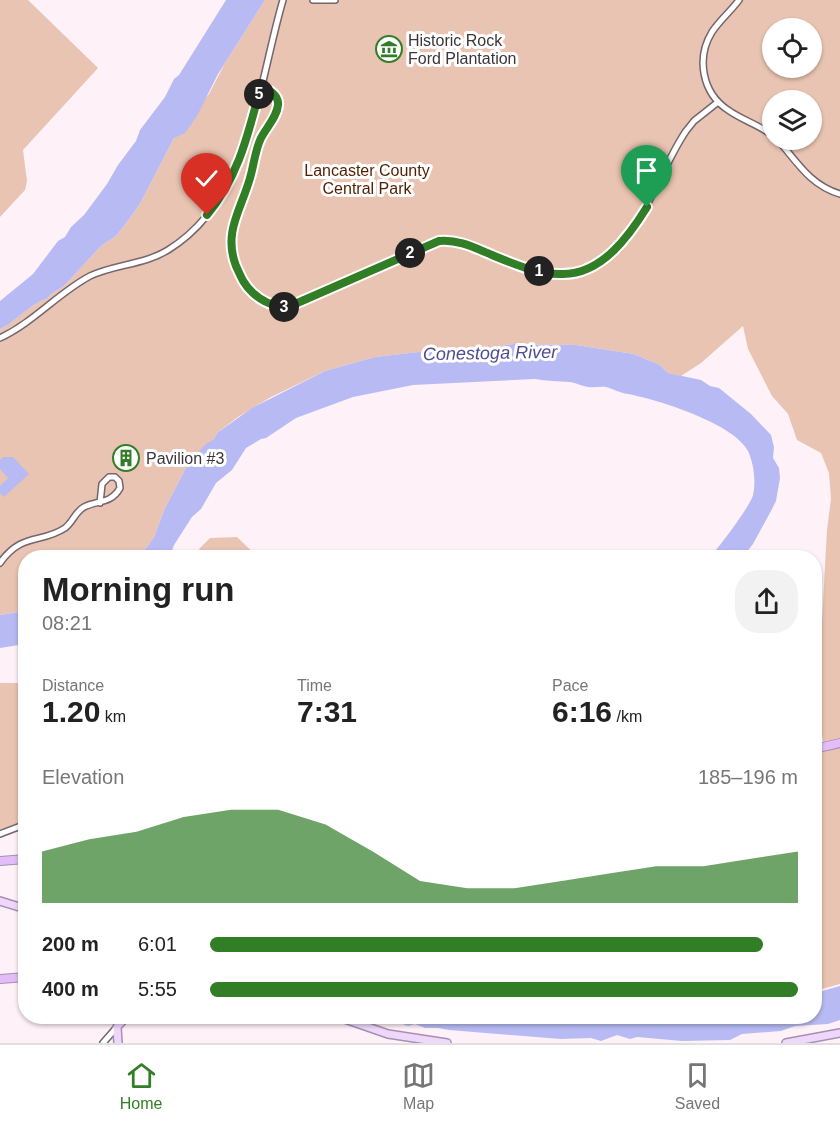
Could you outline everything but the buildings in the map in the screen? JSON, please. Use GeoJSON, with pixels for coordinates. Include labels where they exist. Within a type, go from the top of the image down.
{"type":"FeatureCollection","features":[{"type":"Feature","properties":{"kind":"highway"},"geometry":{"type":"LineString","coordinates":[[822,747],[840,743]]}},
{"type":"Feature","properties":{"kind":"highway"},"geometry":{"type":"LineString","coordinates":[[0,861],[18,860]]}},
{"type":"Feature","properties":{"kind":"highway"},"geometry":{"type":"LineString","coordinates":[[0,979],[18,978]]}},
{"type":"Feature","properties":{"kind":"main road"},"geometry":{"type":"LineString","coordinates":[[0,901],[18,907]]}},
{"type":"Feature","properties":{"kind":"main road"},"geometry":{"type":"LineString","coordinates":[[118,1043],[117,1027],[120,1024]]}},
{"type":"Feature","properties":{"kind":"main road"},"geometry":{"type":"LineString","coordinates":[[359,1024],[388,1034],[447,1043]]}},
{"type":"Feature","properties":{"kind":"main road"},"geometry":{"type":"LineString","coordinates":[[786,1043],[840,1034]]}},
{"type":"Feature","properties":{"kind":"street"},"geometry":{"type":"LineString","coordinates":[[0,338],[29,321],[71,288],[91,276],[155,256],[178,243],[194,230],[215,205],[235,172],[244,147],[283,0]]}},
{"type":"Feature","properties":{"kind":"street"},"geometry":{"type":"LineString","coordinates":[[313,0],[335,0]]}},
{"type":"Feature","properties":{"kind":"street"},"geometry":{"type":"LineString","coordinates":[[739,0],[714,29],[704,53],[705,80],[718,102],[729,111],[762,129]]}},
{"type":"Feature","properties":{"kind":"street"},"geometry":{"type":"LineString","coordinates":[[261,86],[276,97],[277,107],[259,144],[250,179],[232,227],[231,248],[241,277],[248,289],[265,301],[283,307],[295,304],[439,241],[462,243],[541,272],[563,274],[582,270],[604,258],[626,237],[647,207],[686,131],[694,121],[718,102]]}},
{"type":"Feature","properties":{"kind":"street"},"geometry":{"type":"LineString","coordinates":[[785,150],[803,172],[840,194]]}},
{"type":"Feature","properties":{"kind":"street"},"geometry":{"type":"LineString","coordinates":[[0,563],[20,544],[62,529],[81,509],[109,501],[118,492],[120,484],[115,477],[109,477],[102,484],[100,503]]}},
{"type":"Feature","properties":{"kind":"street"},"geometry":{"type":"LineString","coordinates":[[0,834],[18,827]]}},
{"type":"Feature","properties":{"kind":"street"},"geometry":{"type":"LineString","coordinates":[[103,1043],[117,1027]]}},
{"type":"Feature","properties":{"kind":"green space"},"geometry":{"type":"Polygon","coordinates":[[[0,0],[28,0],[98,68],[23,150],[27,181],[25,190],[0,217],[0,0]]]}},
{"type":"Feature","properties":{"kind":"green space","name":"Lancaster County Central Park"},"geometry":{"type":"Polygon","coordinates":[[[265,0],[840,0],[840,738],[823,742],[822,735],[822,621],[831,499],[829,473],[821,453],[797,440],[788,414],[772,396],[748,349],[743,326],[701,363],[681,376],[668,373],[660,365],[634,354],[576,345],[513,344],[473,350],[418,352],[375,357],[325,371],[271,397],[217,433],[214,439],[190,460],[165,508],[154,537],[145,550],[18,550],[18,612],[0,615],[0,329],[64,286],[101,246],[116,236],[141,202],[174,138],[209,94],[225,63],[265,0]]]}},
{"type":"Feature","properties":{"kind":"green space"},"geometry":{"type":"Polygon","coordinates":[[[237,537],[251,550],[200,550],[210,538],[237,537]]]}},
{"type":"Feature","properties":{"kind":"green space"},"geometry":{"type":"Polygon","coordinates":[[[0,683],[18,683],[18,824],[0,831],[0,683]]]}},
{"type":"Feature","properties":{"kind":"green space"},"geometry":{"type":"Polygon","coordinates":[[[840,746],[840,984],[822,989],[822,750],[840,746]]]}},
{"type":"Feature","properties":{"kind":"water"},"geometry":{"type":"Polygon","coordinates":[[[226,0],[265,0],[218,74],[197,116],[185,133],[174,138],[141,202],[116,236],[101,246],[64,286],[0,329],[0,301],[33,274],[58,241],[65,237],[71,227],[84,215],[136,141],[140,130],[165,97],[174,79],[179,75],[226,0]]]}},
{"type":"Feature","properties":{"kind":"water","name":"Conestoga River"},"geometry":{"type":"Polygon","coordinates":[[[513,344],[576,345],[634,354],[660,365],[668,373],[701,380],[710,386],[719,388],[751,414],[771,435],[774,447],[773,458],[779,468],[780,478],[776,501],[753,544],[748,550],[715,550],[741,517],[754,490],[752,462],[748,451],[727,431],[676,407],[606,387],[588,387],[570,382],[535,379],[413,385],[353,397],[296,418],[246,448],[232,470],[216,483],[172,550],[145,550],[154,537],[165,508],[190,460],[214,439],[217,433],[252,408],[325,371],[375,357],[418,352],[450,352],[460,349],[473,350],[513,344]]]}},
{"type":"Feature","properties":{"kind":"water"},"geometry":{"type":"Polygon","coordinates":[[[3,457],[13,457],[29,474],[4,497],[0,493],[0,486],[8,478],[0,469],[0,460],[3,457]]]}},
{"type":"Feature","properties":{"kind":"water"},"geometry":{"type":"Polygon","coordinates":[[[18,612],[18,645],[0,648],[0,615],[18,612]]]}},
{"type":"Feature","properties":{"kind":"water"},"geometry":{"type":"Polygon","coordinates":[[[840,986],[840,1020],[828,1024],[795,1026],[781,1031],[742,1034],[730,1040],[682,1041],[637,1037],[630,1039],[617,1035],[601,1041],[591,1038],[561,1039],[425,1028],[415,1024],[822,1024],[822,991],[840,986]]]}},
{"type":"Feature","properties":{"kind":"place","name":"Historic Rock Ford Plantation"},"geometry":{"type":"Point","coordinates":[389,49]}},
{"type":"Feature","properties":{"kind":"place","name":"Pavilion #3"},"geometry":{"type":"Point","coordinates":[126,458]}},
{"type":"Feature","properties":{"kind":"route"},"geometry":{"type":"LineString","coordinates":[[207,215],[235,172],[261,86],[276,97],[277,107],[259,144],[250,179],[232,227],[230,244],[245,285],[256,296],[275,305],[283,307],[295,304],[423,246],[446,240],[462,243],[541,272],[570,274],[579,272],[614,250],[647,207]]}}]}
